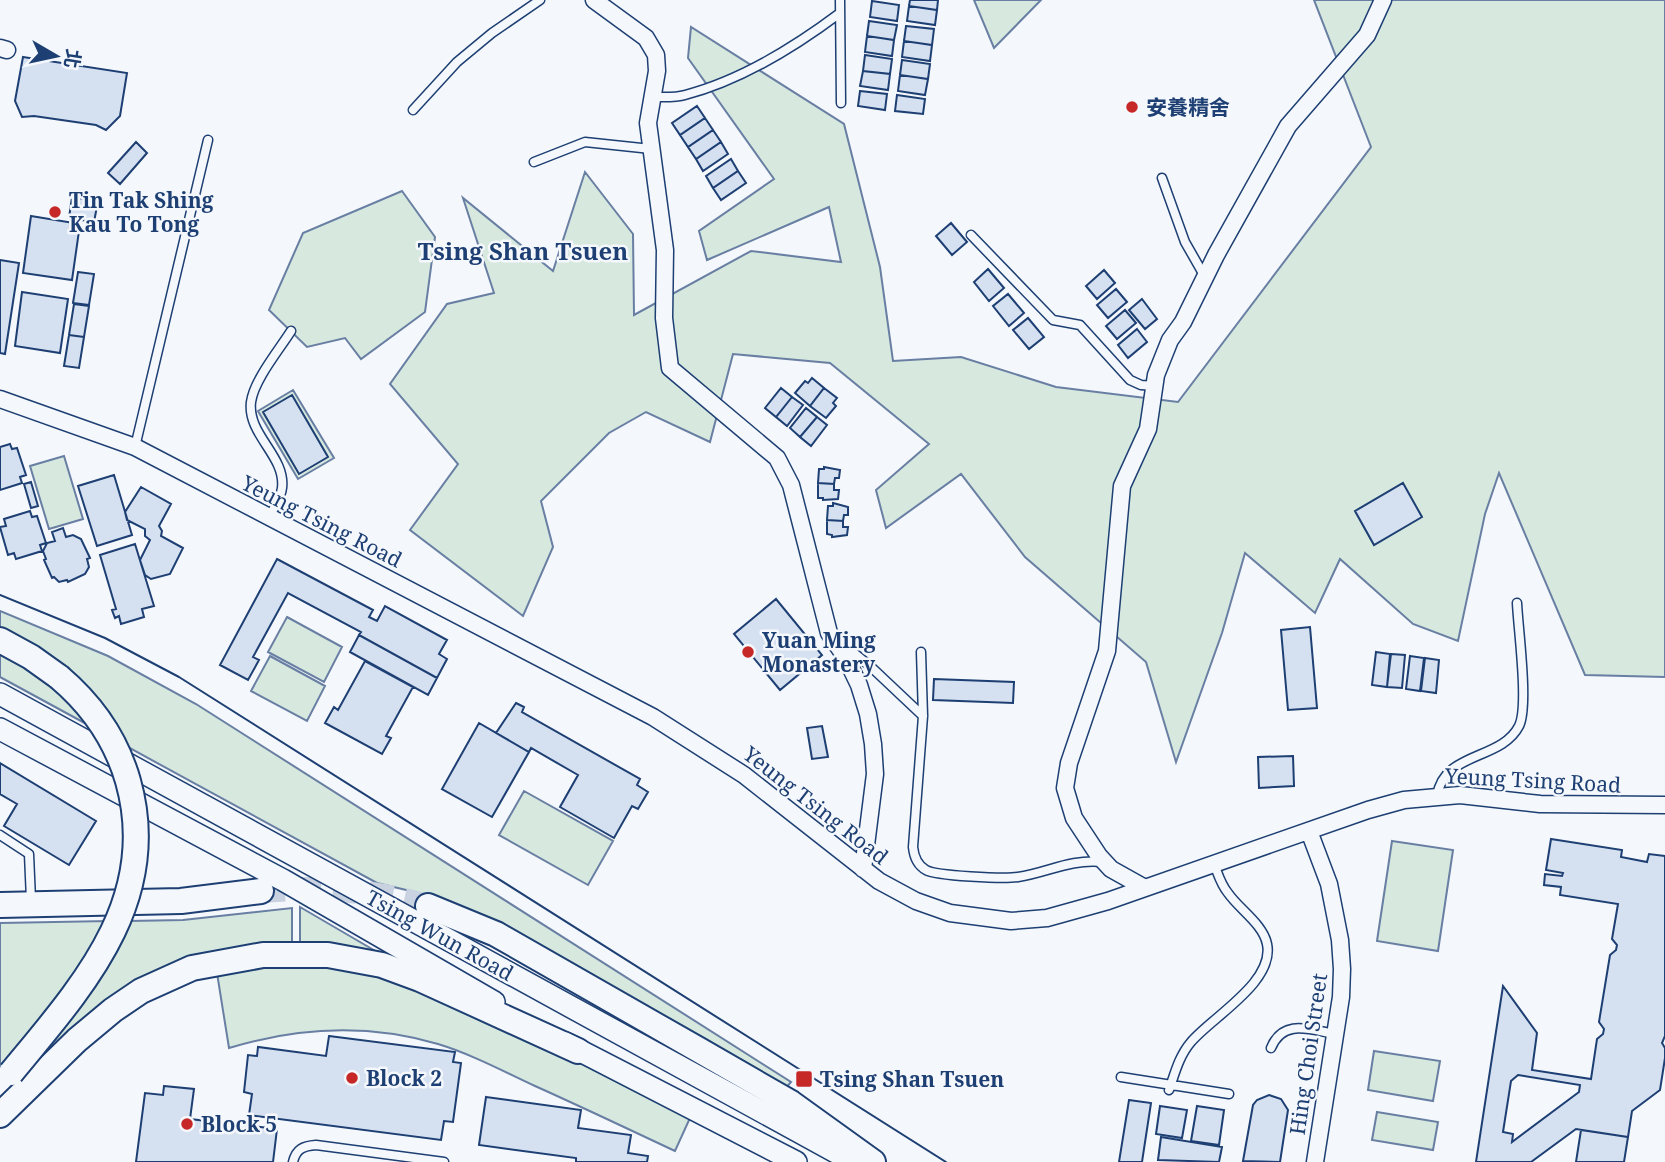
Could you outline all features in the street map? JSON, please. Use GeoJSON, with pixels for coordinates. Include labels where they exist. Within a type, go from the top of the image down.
{"type":"FeatureCollection","features":[{"type":"Feature","properties":{"kind":"main road"},"geometry":{"type":"LineString","coordinates":[[0,640],[59,677],[93,710],[123,764],[135,810],[136,841],[134,867],[124,909],[100,957],[68,1004],[0,1086]]}},
{"type":"Feature","properties":{"kind":"main road","name":"Tsing Wun Road"},"geometry":{"type":"LineString","coordinates":[[0,694],[854,1162]]}},
{"type":"Feature","properties":{"kind":"main road","name":"Tsing Wun Road"},"geometry":{"type":"LineString","coordinates":[[3,731],[283,880],[578,1051],[796,1162]]}},
{"type":"Feature","properties":{"kind":"main road"},"geometry":{"type":"LineString","coordinates":[[0,905],[181,901],[261,891]]}},
{"type":"Feature","properties":{"kind":"main road"},"geometry":{"type":"LineString","coordinates":[[428,906],[496,934],[791,1102],[873,1162]]}},
{"type":"Feature","properties":{"kind":"main road"},"geometry":{"type":"LineString","coordinates":[[0,1115],[77,1040],[141,991],[192,968],[263,955],[328,955],[382,965],[420,979],[578,1051]]}},
{"type":"Feature","properties":{"kind":"street"},"geometry":{"type":"LineString","coordinates":[[594,0],[646,38],[654,48],[657,71],[648,123],[665,250],[664,318],[670,369],[777,458],[791,485],[829,632],[859,685],[868,714],[875,774],[863,869]]}},
{"type":"Feature","properties":{"kind":"street"},"geometry":{"type":"LineString","coordinates":[[1146,888],[1118,874],[1104,862],[1074,818],[1066,794],[1066,776],[1107,651],[1121,494],[1126,475],[1148,429],[1154,386],[1167,345],[1186,316],[1288,126],[1367,35],[1383,0]]}},
{"type":"Feature","properties":{"kind":"street","name":"Yeung Tsing Road"},"geometry":{"type":"LineString","coordinates":[[0,399],[135,447],[674,729],[754,782],[863,869],[897,892],[933,907],[970,916],[1011,921],[1066,914],[1395,802],[1437,796],[1460,795],[1540,804],[1665,805]]}},
{"type":"Feature","properties":{"kind":"street","name":"Hing Choi Street"},"geometry":{"type":"LineString","coordinates":[[1309,831],[1329,884],[1340,940],[1341,997],[1315,1162]]}},
{"type":"Feature","properties":{"kind":"lane"},"geometry":{"type":"LineString","coordinates":[[413,110],[457,62],[492,33],[540,0]]}},
{"type":"Feature","properties":{"kind":"lane"},"geometry":{"type":"LineString","coordinates":[[840,0],[841,103]]}},
{"type":"Feature","properties":{"kind":"lane"},"geometry":{"type":"LineString","coordinates":[[652,97],[684,96],[738,76],[817,31],[840,13]]}},
{"type":"Feature","properties":{"kind":"lane"},"geometry":{"type":"LineString","coordinates":[[135,447],[208,139]]}},
{"type":"Feature","properties":{"kind":"lane"},"geometry":{"type":"LineString","coordinates":[[534,162],[585,142],[651,149]]}},
{"type":"Feature","properties":{"kind":"lane"},"geometry":{"type":"LineString","coordinates":[[1162,178],[1185,242],[1205,277]]}},
{"type":"Feature","properties":{"kind":"lane"},"geometry":{"type":"LineString","coordinates":[[971,234],[1053,320],[1080,325],[1130,380],[1141,385],[1154,386]]}},
{"type":"Feature","properties":{"kind":"lane"},"geometry":{"type":"LineString","coordinates":[[269,517],[281,496],[282,479],[280,470],[254,426],[251,405],[257,385],[291,331]]}},
{"type":"Feature","properties":{"kind":"lane"},"geometry":{"type":"LineString","coordinates":[[1437,796],[1438,785],[1450,771],[1461,762],[1508,740],[1520,724],[1523,704],[1517,603]]}},
{"type":"Feature","properties":{"kind":"lane"},"geometry":{"type":"LineString","coordinates":[[829,632],[923,716]]}},
{"type":"Feature","properties":{"kind":"lane"},"geometry":{"type":"LineString","coordinates":[[921,652],[923,716],[913,847],[914,856],[923,869],[938,874],[1017,877],[1069,863],[1104,862]]}},
{"type":"Feature","properties":{"kind":"lane"},"geometry":{"type":"LineString","coordinates":[[0,835],[29,854],[31,903]]}},
{"type":"Feature","properties":{"kind":"lane"},"geometry":{"type":"LineString","coordinates":[[1170,1088],[1178,1064],[1188,1046],[1252,985],[1261,973],[1267,956],[1268,945],[1264,936],[1228,893],[1214,864]]}},
{"type":"Feature","properties":{"kind":"lane"},"geometry":{"type":"LineString","coordinates":[[1271,1048],[1280,1033],[1288,1029],[1335,1034]]}},
{"type":"Feature","properties":{"kind":"lane"},"geometry":{"type":"LineString","coordinates":[[1121,1077],[1170,1088],[1229,1094]]}},
{"type":"Feature","properties":{"kind":"lane"},"geometry":{"type":"LineString","coordinates":[[293,1162],[298,1150],[308,1146],[444,1162]]}},
{"type":"Feature","properties":{"kind":"shaded area"},"geometry":{"type":"Polygon","coordinates":[[[974,0],[1041,0],[994,48],[974,0]]]}},
{"type":"Feature","properties":{"kind":"shaded area"},"geometry":{"type":"Polygon","coordinates":[[[1314,0],[1665,0],[1665,677],[1585,675],[1499,473],[1485,514],[1458,641],[1413,624],[1340,559],[1315,613],[1245,553],[1222,633],[1176,762],[1146,662],[1025,557],[961,474],[886,528],[876,490],[929,444],[830,363],[733,354],[710,442],[646,412],[609,433],[541,501],[553,547],[523,616],[410,530],[458,464],[390,384],[447,304],[494,293],[463,198],[553,271],[585,172],[633,234],[634,315],[751,251],[841,262],[829,207],[707,260],[699,231],[774,179],[688,58],[691,27],[844,124],[880,267],[893,361],[961,357],[1056,387],[1178,402],[1371,147],[1314,0]]]}},
{"type":"Feature","properties":{"kind":"shaded area"},"geometry":{"type":"Polygon","coordinates":[[[402,191],[435,237],[425,312],[361,359],[345,338],[307,347],[269,310],[303,233],[402,191]]]}},
{"type":"Feature","properties":{"kind":"shaded area"},"geometry":{"type":"Polygon","coordinates":[[[293,390],[334,458],[298,479],[258,411],[293,390]]]}},
{"type":"Feature","properties":{"kind":"shaded area"},"geometry":{"type":"Polygon","coordinates":[[[64,456],[83,519],[49,529],[30,466],[64,456]]]}},
{"type":"Feature","properties":{"kind":"shaded area"},"geometry":{"type":"Polygon","coordinates":[[[0,611],[108,656],[196,704],[791,1082],[786,1088],[427,895],[377,883],[126,746],[0,629],[0,611]]]}},
{"type":"Feature","properties":{"kind":"shaded area"},"geometry":{"type":"Polygon","coordinates":[[[287,617],[342,647],[324,682],[268,652],[287,617]]]}},
{"type":"Feature","properties":{"kind":"shaded area"},"geometry":{"type":"Polygon","coordinates":[[[0,651],[50,683],[92,727],[0,677],[0,651]]]}},
{"type":"Feature","properties":{"kind":"shaded area"},"geometry":{"type":"Polygon","coordinates":[[[270,656],[325,686],[307,721],[251,691],[270,656]]]}},
{"type":"Feature","properties":{"kind":"shaded area"},"geometry":{"type":"Polygon","coordinates":[[[524,791],[613,841],[588,885],[499,835],[524,791]]]}},
{"type":"Feature","properties":{"kind":"shaded area"},"geometry":{"type":"Polygon","coordinates":[[[1392,841],[1453,850],[1438,951],[1377,941],[1392,841]]]}},
{"type":"Feature","properties":{"kind":"shaded area"},"geometry":{"type":"Polygon","coordinates":[[[300,907],[384,956],[300,944],[300,907]]]}},
{"type":"Feature","properties":{"kind":"shaded area"},"geometry":{"type":"Polygon","coordinates":[[[292,908],[292,944],[204,955],[5,1096],[76,1010],[129,921],[183,920],[292,908]]]}},
{"type":"Feature","properties":{"kind":"shaded area"},"geometry":{"type":"Polygon","coordinates":[[[108,921],[81,968],[0,1070],[0,923],[108,921]]]}},
{"type":"Feature","properties":{"kind":"shaded area"},"geometry":{"type":"Polygon","coordinates":[[[303,962],[389,978],[574,1060],[690,1118],[675,1151],[475,1058],[411,1037],[359,1030],[333,1030],[281,1036],[229,1048],[217,973],[246,967],[303,962]]]}},
{"type":"Feature","properties":{"kind":"shaded area"},"geometry":{"type":"Polygon","coordinates":[[[1374,1051],[1440,1061],[1433,1101],[1368,1090],[1374,1051]]]}},
{"type":"Feature","properties":{"kind":"shaded area"},"geometry":{"type":"Polygon","coordinates":[[[1377,1112],[1438,1122],[1433,1150],[1372,1140],[1377,1112]]]}},
{"type":"Feature","properties":{"kind":"building"},"geometry":{"type":"Polygon","coordinates":[[[910,0],[938,0],[937,10],[909,6],[910,0]]]}},
{"type":"Feature","properties":{"kind":"building"},"geometry":{"type":"Polygon","coordinates":[[[872,1],[899,5],[897,21],[870,17],[872,1]]]}},
{"type":"Feature","properties":{"kind":"building"},"geometry":{"type":"Polygon","coordinates":[[[909,6],[937,10],[935,25],[907,21],[909,6]]]}},
{"type":"Feature","properties":{"kind":"building"},"geometry":{"type":"Polygon","coordinates":[[[869,21],[897,25],[894,40],[867,36],[869,21]]]}},
{"type":"Feature","properties":{"kind":"building"},"geometry":{"type":"Polygon","coordinates":[[[906,26],[934,29],[932,45],[904,41],[906,26]]]}},
{"type":"Feature","properties":{"kind":"building"},"geometry":{"type":"Polygon","coordinates":[[[867,36],[894,40],[892,56],[865,52],[867,36]]]}},
{"type":"Feature","properties":{"kind":"building"},"geometry":{"type":"Polygon","coordinates":[[[904,41],[932,45],[930,61],[902,57],[904,41]]]}},
{"type":"Feature","properties":{"kind":"building"},"geometry":{"type":"Polygon","coordinates":[[[865,55],[892,59],[890,74],[863,71],[865,55]]]}},
{"type":"Feature","properties":{"kind":"building"},"geometry":{"type":"Polygon","coordinates":[[[23,57],[127,73],[120,116],[106,130],[96,125],[34,116],[22,117],[15,101],[23,57]]]}},
{"type":"Feature","properties":{"kind":"building"},"geometry":{"type":"Polygon","coordinates":[[[902,60],[930,64],[928,79],[900,75],[902,60]]]}},
{"type":"Feature","properties":{"kind":"building"},"geometry":{"type":"Polygon","coordinates":[[[863,71],[890,74],[888,90],[860,86],[863,71]]]}},
{"type":"Feature","properties":{"kind":"building"},"geometry":{"type":"Polygon","coordinates":[[[900,75],[928,79],[925,95],[898,91],[900,75]]]}},
{"type":"Feature","properties":{"kind":"building"},"geometry":{"type":"Polygon","coordinates":[[[860,91],[887,94],[885,110],[858,106],[860,91]]]}},
{"type":"Feature","properties":{"kind":"building"},"geometry":{"type":"Polygon","coordinates":[[[897,95],[925,99],[923,114],[895,111],[897,95]]]}},
{"type":"Feature","properties":{"kind":"building"},"geometry":{"type":"Polygon","coordinates":[[[697,106],[705,118],[680,135],[672,123],[697,106]]]}},
{"type":"Feature","properties":{"kind":"building"},"geometry":{"type":"Polygon","coordinates":[[[705,118],[713,130],[688,147],[680,135],[705,118]]]}},
{"type":"Feature","properties":{"kind":"building"},"geometry":{"type":"Polygon","coordinates":[[[713,130],[721,142],[696,159],[688,147],[713,130]]]}},
{"type":"Feature","properties":{"kind":"building"},"geometry":{"type":"Polygon","coordinates":[[[136,142],[147,153],[120,184],[108,173],[136,142]]]}},
{"type":"Feature","properties":{"kind":"building"},"geometry":{"type":"Polygon","coordinates":[[[721,142],[728,154],[703,171],[696,159],[721,142]]]}},
{"type":"Feature","properties":{"kind":"building"},"geometry":{"type":"Polygon","coordinates":[[[731,159],[738,171],[713,188],[706,176],[731,159]]]}},
{"type":"Feature","properties":{"kind":"building"},"geometry":{"type":"Polygon","coordinates":[[[738,171],[746,183],[721,200],[713,188],[738,171]]]}},
{"type":"Feature","properties":{"kind":"building"},"geometry":{"type":"Polygon","coordinates":[[[72,197],[98,201],[94,222],[69,218],[72,197]]]}},
{"type":"Feature","properties":{"kind":"building"},"geometry":{"type":"Polygon","coordinates":[[[31,216],[80,224],[72,280],[23,273],[31,216]]]}},
{"type":"Feature","properties":{"kind":"building"},"geometry":{"type":"Polygon","coordinates":[[[951,223],[967,242],[952,255],[936,236],[951,223]]]}},
{"type":"Feature","properties":{"kind":"building"},"geometry":{"type":"Polygon","coordinates":[[[0,260],[19,263],[5,354],[0,353],[0,260]]]}},
{"type":"Feature","properties":{"kind":"building"},"geometry":{"type":"Polygon","coordinates":[[[988,269],[1004,288],[989,301],[974,282],[988,269]]]}},
{"type":"Feature","properties":{"kind":"building"},"geometry":{"type":"Polygon","coordinates":[[[1104,270],[1115,283],[1097,299],[1086,286],[1104,270]]]}},
{"type":"Feature","properties":{"kind":"building"},"geometry":{"type":"Polygon","coordinates":[[[78,272],[94,274],[89,305],[73,303],[78,272]]]}},
{"type":"Feature","properties":{"kind":"building"},"geometry":{"type":"Polygon","coordinates":[[[1116,289],[1127,302],[1108,318],[1097,305],[1116,289]]]}},
{"type":"Feature","properties":{"kind":"building"},"geometry":{"type":"Polygon","coordinates":[[[22,292],[68,299],[60,353],[15,346],[22,292]]]}},
{"type":"Feature","properties":{"kind":"building"},"geometry":{"type":"Polygon","coordinates":[[[1008,294],[1024,313],[1009,326],[993,306],[1008,294]]]}},
{"type":"Feature","properties":{"kind":"building"},"geometry":{"type":"Polygon","coordinates":[[[1142,299],[1157,319],[1145,329],[1129,310],[1142,299]]]}},
{"type":"Feature","properties":{"kind":"building"},"geometry":{"type":"Polygon","coordinates":[[[74,304],[89,306],[84,337],[69,335],[74,304]]]}},
{"type":"Feature","properties":{"kind":"building"},"geometry":{"type":"Polygon","coordinates":[[[1125,310],[1136,323],[1117,339],[1106,326],[1125,310]]]}},
{"type":"Feature","properties":{"kind":"building"},"geometry":{"type":"Polygon","coordinates":[[[1028,318],[1044,337],[1029,349],[1013,330],[1028,318]]]}},
{"type":"Feature","properties":{"kind":"building"},"geometry":{"type":"Polygon","coordinates":[[[1137,329],[1147,342],[1128,358],[1118,345],[1137,329]]]}},
{"type":"Feature","properties":{"kind":"building"},"geometry":{"type":"Polygon","coordinates":[[[69,335],[84,337],[79,368],[64,366],[69,335]]]}},
{"type":"Feature","properties":{"kind":"building"},"geometry":{"type":"Polygon","coordinates":[[[812,378],[824,388],[810,406],[795,393],[805,381],[808,383],[812,378]]]}},
{"type":"Feature","properties":{"kind":"building"},"geometry":{"type":"Polygon","coordinates":[[[781,388],[792,397],[776,417],[765,408],[781,388]]]}},
{"type":"Feature","properties":{"kind":"building"},"geometry":{"type":"Polygon","coordinates":[[[824,388],[837,398],[833,403],[836,406],[826,418],[810,406],[824,388]]]}},
{"type":"Feature","properties":{"kind":"building"},"geometry":{"type":"Polygon","coordinates":[[[292,395],[328,457],[299,474],[263,412],[292,395]]]}},
{"type":"Feature","properties":{"kind":"building"},"geometry":{"type":"Polygon","coordinates":[[[792,397],[803,405],[787,426],[776,417],[792,397]]]}},
{"type":"Feature","properties":{"kind":"building"},"geometry":{"type":"Polygon","coordinates":[[[806,408],[817,417],[800,437],[790,428],[806,408]]]}},
{"type":"Feature","properties":{"kind":"building"},"geometry":{"type":"Polygon","coordinates":[[[817,417],[827,425],[811,446],[800,437],[817,417]]]}},
{"type":"Feature","properties":{"kind":"building"},"geometry":{"type":"Polygon","coordinates":[[[10,444],[12,449],[17,448],[26,475],[20,477],[22,483],[0,490],[0,447],[10,444]]]}},
{"type":"Feature","properties":{"kind":"building"},"geometry":{"type":"Polygon","coordinates":[[[824,467],[840,470],[839,478],[835,478],[834,484],[818,483],[819,469],[824,467]]]}},
{"type":"Feature","properties":{"kind":"building"},"geometry":{"type":"Polygon","coordinates":[[[114,475],[132,535],[97,546],[78,486],[114,475]]]}},
{"type":"Feature","properties":{"kind":"building"},"geometry":{"type":"Polygon","coordinates":[[[31,482],[38,506],[31,508],[24,484],[31,482]]]}},
{"type":"Feature","properties":{"kind":"building"},"geometry":{"type":"Polygon","coordinates":[[[818,483],[834,484],[834,490],[839,490],[838,499],[818,498],[818,483]]]}},
{"type":"Feature","properties":{"kind":"building"},"geometry":{"type":"Polygon","coordinates":[[[1403,483],[1422,517],[1374,545],[1355,511],[1403,483]]]}},
{"type":"Feature","properties":{"kind":"building"},"geometry":{"type":"Polygon","coordinates":[[[141,487],[171,504],[159,526],[161,536],[183,548],[170,574],[151,579],[145,575],[140,560],[150,540],[145,536],[145,529],[127,520],[125,512],[141,487]]]}},
{"type":"Feature","properties":{"kind":"building"},"geometry":{"type":"Polygon","coordinates":[[[833,503],[848,507],[848,515],[844,515],[843,521],[827,520],[828,506],[833,506],[833,503]]]}},
{"type":"Feature","properties":{"kind":"building"},"geometry":{"type":"Polygon","coordinates":[[[30,511],[32,517],[37,516],[46,543],[40,545],[42,551],[16,559],[14,553],[8,555],[0,527],[6,526],[4,519],[30,511]]]}},
{"type":"Feature","properties":{"kind":"building"},"geometry":{"type":"Polygon","coordinates":[[[827,520],[843,521],[843,527],[848,527],[847,535],[832,537],[827,534],[827,520]]]}},
{"type":"Feature","properties":{"kind":"building"},"geometry":{"type":"Polygon","coordinates":[[[63,528],[66,537],[73,535],[81,539],[90,558],[87,559],[89,567],[85,574],[68,582],[59,582],[52,578],[43,551],[47,543],[55,541],[52,532],[63,528]]]}},
{"type":"Feature","properties":{"kind":"building"},"geometry":{"type":"Polygon","coordinates":[[[135,544],[154,606],[142,609],[144,617],[121,624],[119,616],[115,618],[112,610],[116,609],[100,555],[135,544]]]}},
{"type":"Feature","properties":{"kind":"building"},"geometry":{"type":"Polygon","coordinates":[[[277,559],[373,610],[369,617],[377,621],[385,606],[447,640],[439,654],[447,659],[437,678],[359,635],[361,632],[288,593],[253,657],[259,660],[248,680],[220,665],[277,559]]]}},
{"type":"Feature","properties":{"kind":"building"},"geometry":{"type":"Polygon","coordinates":[[[776,599],[822,655],[780,690],[734,634],[776,599]]]}},
{"type":"Feature","properties":{"kind":"building"},"geometry":{"type":"Polygon","coordinates":[[[1310,627],[1317,708],[1288,710],[1281,630],[1310,627]]]}},
{"type":"Feature","properties":{"kind":"building"},"geometry":{"type":"Polygon","coordinates":[[[359,635],[437,678],[428,695],[350,652],[359,635]]]}},
{"type":"Feature","properties":{"kind":"building"},"geometry":{"type":"Polygon","coordinates":[[[1376,652],[1390,654],[1387,687],[1372,685],[1376,652]]]}},
{"type":"Feature","properties":{"kind":"building"},"geometry":{"type":"Polygon","coordinates":[[[1391,654],[1405,655],[1402,688],[1387,687],[1391,654]]]}},
{"type":"Feature","properties":{"kind":"building"},"geometry":{"type":"Polygon","coordinates":[[[1410,656],[1424,658],[1420,691],[1406,689],[1410,656]]]}},
{"type":"Feature","properties":{"kind":"building"},"geometry":{"type":"Polygon","coordinates":[[[1425,658],[1439,660],[1436,693],[1421,691],[1425,658]]]}},
{"type":"Feature","properties":{"kind":"building"},"geometry":{"type":"Polygon","coordinates":[[[365,661],[413,687],[386,736],[391,738],[382,754],[325,723],[334,707],[338,710],[365,661]]]}},
{"type":"Feature","properties":{"kind":"building"},"geometry":{"type":"Polygon","coordinates":[[[934,679],[1014,682],[1013,703],[933,700],[934,679]]]}},
{"type":"Feature","properties":{"kind":"building"},"geometry":{"type":"Polygon","coordinates":[[[516,703],[524,707],[522,712],[640,779],[637,785],[648,792],[638,809],[632,806],[614,838],[560,807],[578,775],[531,748],[529,752],[496,733],[516,703]]]}},
{"type":"Feature","properties":{"kind":"building"},"geometry":{"type":"Polygon","coordinates":[[[479,723],[529,752],[492,817],[442,789],[479,723]]]}},
{"type":"Feature","properties":{"kind":"building"},"geometry":{"type":"Polygon","coordinates":[[[822,726],[828,757],[812,759],[807,728],[822,726]]]}},
{"type":"Feature","properties":{"kind":"building"},"geometry":{"type":"Polygon","coordinates":[[[1293,756],[1294,786],[1259,788],[1258,757],[1293,756]]]}},
{"type":"Feature","properties":{"kind":"building"},"geometry":{"type":"Polygon","coordinates":[[[0,763],[96,821],[69,865],[4,826],[17,804],[0,794],[0,763]]]}},
{"type":"Feature","properties":{"kind":"building"},"geometry":{"type":"Polygon","coordinates":[[[1551,839],[1622,850],[1621,857],[1647,862],[1649,854],[1665,856],[1665,1036],[1662,1043],[1665,1058],[1660,1090],[1632,1111],[1628,1137],[1576,1129],[1531,1162],[1476,1162],[1503,986],[1537,1033],[1532,1070],[1591,1079],[1597,1039],[1603,1034],[1604,1029],[1599,1022],[1610,955],[1617,945],[1612,939],[1618,904],[1560,895],[1561,887],[1544,885],[1545,874],[1562,876],[1563,873],[1546,870],[1551,839]],[[1518,1075],[1511,1081],[1503,1132],[1513,1134],[1512,1142],[1579,1092],[1580,1085],[1518,1075]]]}},
{"type":"Feature","properties":{"kind":"building","name":"Block 2"},"geometry":{"type":"Polygon","coordinates":[[[329,1036],[455,1052],[453,1062],[461,1063],[453,1122],[444,1121],[441,1140],[249,1115],[252,1094],[244,1092],[248,1055],[257,1056],[258,1047],[326,1056],[329,1036]]]}},
{"type":"Feature","properties":{"kind":"building","name":"Block 5"},"geometry":{"type":"Polygon","coordinates":[[[164,1086],[194,1089],[190,1119],[277,1129],[273,1162],[136,1162],[145,1093],[163,1095],[164,1086]]]}},
{"type":"Feature","properties":{"kind":"building"},"geometry":{"type":"Polygon","coordinates":[[[1269,1095],[1281,1099],[1288,1110],[1280,1162],[1243,1161],[1253,1105],[1257,1100],[1269,1095]]]}},
{"type":"Feature","properties":{"kind":"building"},"geometry":{"type":"Polygon","coordinates":[[[486,1097],[581,1110],[578,1128],[631,1135],[628,1153],[648,1156],[647,1162],[576,1162],[576,1158],[479,1145],[486,1097]]]}},
{"type":"Feature","properties":{"kind":"building"},"geometry":{"type":"Polygon","coordinates":[[[1129,1100],[1151,1103],[1142,1162],[1119,1162],[1129,1100]]]}},
{"type":"Feature","properties":{"kind":"building"},"geometry":{"type":"Polygon","coordinates":[[[1160,1106],[1187,1110],[1182,1138],[1156,1134],[1160,1106]]]}},
{"type":"Feature","properties":{"kind":"building"},"geometry":{"type":"Polygon","coordinates":[[[1197,1106],[1224,1110],[1219,1145],[1191,1141],[1197,1106]]]}},
{"type":"Feature","properties":{"kind":"building"},"geometry":{"type":"Polygon","coordinates":[[[1581,1130],[1628,1137],[1624,1162],[1576,1162],[1581,1130]]]}},
{"type":"Feature","properties":{"kind":"building"},"geometry":{"type":"Polygon","coordinates":[[[1161,1137],[1222,1147],[1219,1162],[1158,1160],[1161,1137]]]}},
{"type":"Feature","properties":{"kind":"tunnel"},"geometry":{"type":"LineString","coordinates":[[261,891],[345,891],[386,896],[428,906]]}},
{"type":"Feature","properties":{"kind":"tram line"},"geometry":{"type":"LineString","coordinates":[[0,595],[105,638],[179,677],[946,1162]]}},
{"type":"Feature","properties":{"kind":"place","name":"安養精舍"},"geometry":{"type":"Point","coordinates":[1132,107]}},
{"type":"Feature","properties":{"kind":"place","name":"Tin Tak Shing Kau To Tong"},"geometry":{"type":"Point","coordinates":[55,212]}},
{"type":"Feature","properties":{"kind":"place","name":"Yuan Ming Monastery"},"geometry":{"type":"Point","coordinates":[748,652]}},
{"type":"Feature","properties":{"kind":"place","name":"Block 2"},"geometry":{"type":"Point","coordinates":[352,1078]}},
{"type":"Feature","properties":{"kind":"place","name":"Tsing Shan Tsuen"},"geometry":{"type":"Point","coordinates":[804,1079]}},
{"type":"Feature","properties":{"kind":"place","name":"Block 5"},"geometry":{"type":"Point","coordinates":[187,1124]}},
{"type":"Feature","properties":{"kind":"district","name":"Tsing Shan Tsuen"},"geometry":{"type":"Point","coordinates":[523,250]}}]}
